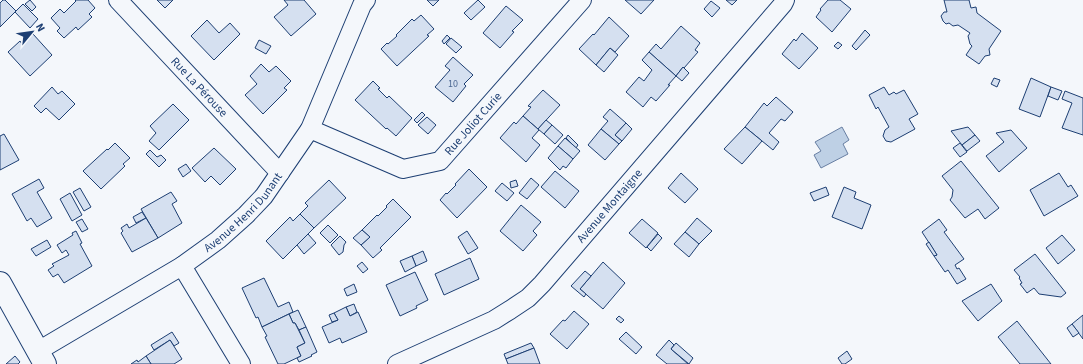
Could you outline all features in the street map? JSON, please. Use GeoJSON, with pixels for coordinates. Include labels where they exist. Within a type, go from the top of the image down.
{"type":"FeatureCollection","features":[{"type":"Feature","properties":{"kind":"street","name":"Rue La Pérouse"},"geometry":{"type":"LineString","coordinates":[[118,0],[280,173]]}},
{"type":"Feature","properties":{"kind":"street","name":"Avenue Henri Dunant"},"geometry":{"type":"LineString","coordinates":[[41,358],[182,266],[218,240],[246,215],[264,196],[310,129],[362,5],[366,0]]}},
{"type":"Feature","properties":{"kind":"street","name":"Rue Joliot Curie"},"geometry":{"type":"LineString","coordinates":[[310,129],[402,169],[440,161],[582,0]]}},
{"type":"Feature","properties":{"kind":"street","name":"Avenue Montaigne"},"geometry":{"type":"LineString","coordinates":[[397,364],[494,320],[528,298],[542,284],[785,0]]}},
{"type":"Feature","properties":{"kind":"street"},"geometry":{"type":"LineString","coordinates":[[182,266],[241,364]]}},
{"type":"Feature","properties":{"kind":"street"},"geometry":{"type":"LineString","coordinates":[[0,283],[41,358]]}},
{"type":"Feature","properties":{"kind":"water"},"geometry":{"type":"Polygon","coordinates":[[[842,127],[849,140],[843,144],[848,154],[821,168],[814,155],[821,151],[815,142],[842,127]]]}},
{"type":"Feature","properties":{"kind":"building"},"geometry":{"type":"Polygon","coordinates":[[[5,0],[16,11],[0,27],[0,3],[5,0]]]}},
{"type":"Feature","properties":{"kind":"building"},"geometry":{"type":"Polygon","coordinates":[[[30,0],[36,7],[32,11],[25,4],[30,0]]]}},
{"type":"Feature","properties":{"kind":"building"},"geometry":{"type":"Polygon","coordinates":[[[75,0],[88,0],[95,8],[89,14],[92,17],[78,30],[76,27],[64,38],[57,31],[60,28],[51,18],[60,9],[64,13],[76,1],[75,0]]]}},
{"type":"Feature","properties":{"kind":"building"},"geometry":{"type":"Polygon","coordinates":[[[157,0],[173,0],[165,8],[157,0]]]}},
{"type":"Feature","properties":{"kind":"building"},"geometry":{"type":"Polygon","coordinates":[[[284,0],[304,0],[316,14],[291,36],[274,17],[288,5],[284,0]]]}},
{"type":"Feature","properties":{"kind":"building"},"geometry":{"type":"Polygon","coordinates":[[[427,0],[439,0],[433,6],[427,0]]]}},
{"type":"Feature","properties":{"kind":"building"},"geometry":{"type":"Polygon","coordinates":[[[478,0],[485,7],[471,20],[464,13],[478,0]]]}},
{"type":"Feature","properties":{"kind":"building"},"geometry":{"type":"Polygon","coordinates":[[[625,0],[654,0],[641,14],[625,0]]]}},
{"type":"Feature","properties":{"kind":"building"},"geometry":{"type":"Polygon","coordinates":[[[726,0],[737,0],[732,5],[726,0]]]}},
{"type":"Feature","properties":{"kind":"building"},"geometry":{"type":"Polygon","coordinates":[[[828,0],[840,0],[851,9],[832,32],[816,17],[821,10],[820,9],[828,0]]]}},
{"type":"Feature","properties":{"kind":"building"},"geometry":{"type":"Polygon","coordinates":[[[944,0],[969,0],[971,8],[976,7],[977,13],[1001,31],[989,49],[990,55],[985,56],[979,64],[966,55],[972,46],[968,36],[970,33],[958,25],[953,26],[949,23],[946,24],[943,21],[941,16],[944,12],[947,12],[944,0]]]}},
{"type":"Feature","properties":{"kind":"building"},"geometry":{"type":"Polygon","coordinates":[[[711,1],[720,8],[712,17],[704,9],[711,1]]]}},
{"type":"Feature","properties":{"kind":"building"},"geometry":{"type":"Polygon","coordinates":[[[23,4],[38,19],[30,28],[15,12],[23,4]]]}},
{"type":"Feature","properties":{"kind":"building"},"geometry":{"type":"Polygon","coordinates":[[[506,6],[523,20],[512,31],[514,32],[500,48],[483,33],[506,6]]]}},
{"type":"Feature","properties":{"kind":"building"},"geometry":{"type":"Polygon","coordinates":[[[421,15],[434,29],[427,35],[429,36],[397,66],[381,49],[397,36],[396,35],[412,19],[414,21],[421,15]]]}},
{"type":"Feature","properties":{"kind":"building"},"geometry":{"type":"Polygon","coordinates":[[[609,17],[629,36],[615,52],[610,48],[596,65],[579,49],[593,34],[594,35],[609,17]]]}},
{"type":"Feature","properties":{"kind":"building"},"geometry":{"type":"Polygon","coordinates":[[[207,20],[219,33],[230,23],[240,34],[214,60],[191,36],[207,20]]]}},
{"type":"Feature","properties":{"kind":"building"},"geometry":{"type":"Polygon","coordinates":[[[681,26],[700,43],[695,50],[698,52],[676,76],[649,52],[656,44],[661,49],[681,26]]]}},
{"type":"Feature","properties":{"kind":"building"},"geometry":{"type":"Polygon","coordinates":[[[865,30],[870,35],[856,50],[852,46],[865,30]]]}},
{"type":"Feature","properties":{"kind":"building"},"geometry":{"type":"Polygon","coordinates":[[[802,33],[818,48],[799,69],[782,54],[794,39],[796,41],[802,33]]]}},
{"type":"Feature","properties":{"kind":"building"},"geometry":{"type":"Polygon","coordinates":[[[33,34],[52,55],[30,76],[8,52],[20,41],[22,44],[33,34]]]}},
{"type":"Feature","properties":{"kind":"building"},"geometry":{"type":"Polygon","coordinates":[[[447,35],[450,38],[444,44],[442,41],[447,35]]]}},
{"type":"Feature","properties":{"kind":"building"},"geometry":{"type":"Polygon","coordinates":[[[451,38],[462,47],[456,53],[446,44],[451,38]]]}},
{"type":"Feature","properties":{"kind":"building"},"geometry":{"type":"Polygon","coordinates":[[[259,40],[271,46],[266,54],[255,48],[259,40]]]}},
{"type":"Feature","properties":{"kind":"building"},"geometry":{"type":"Polygon","coordinates":[[[838,42],[842,45],[838,49],[834,46],[838,42]]]}},
{"type":"Feature","properties":{"kind":"building"},"geometry":{"type":"Polygon","coordinates":[[[610,48],[618,55],[604,72],[596,65],[610,48]]]}},
{"type":"Feature","properties":{"kind":"building"},"geometry":{"type":"Polygon","coordinates":[[[649,52],[676,76],[656,101],[651,97],[643,107],[626,92],[639,77],[644,81],[652,70],[642,60],[649,52]]]}},
{"type":"Feature","properties":{"kind":"building"},"geometry":{"type":"Polygon","coordinates":[[[453,57],[473,75],[464,84],[466,86],[453,102],[435,87],[450,70],[445,66],[453,57]]]}},
{"type":"Feature","properties":{"kind":"building"},"geometry":{"type":"Polygon","coordinates":[[[261,64],[269,72],[276,66],[291,81],[284,88],[287,90],[263,114],[245,95],[257,84],[250,76],[261,64]]]}},
{"type":"Feature","properties":{"kind":"building"},"geometry":{"type":"Polygon","coordinates":[[[683,67],[689,73],[682,81],[676,76],[683,67]]]}},
{"type":"Feature","properties":{"kind":"building"},"geometry":{"type":"Polygon","coordinates":[[[994,78],[1000,80],[997,87],[991,84],[994,78]]]}},
{"type":"Feature","properties":{"kind":"building"},"geometry":{"type":"Polygon","coordinates":[[[1031,78],[1051,87],[1040,117],[1019,109],[1031,78]]]}},
{"type":"Feature","properties":{"kind":"building"},"geometry":{"type":"Polygon","coordinates":[[[373,81],[380,88],[378,89],[387,98],[389,96],[412,118],[396,136],[387,128],[386,129],[355,100],[373,81]]]}},
{"type":"Feature","properties":{"kind":"building"},"geometry":{"type":"Polygon","coordinates":[[[52,87],[58,94],[62,91],[75,104],[59,120],[46,108],[41,113],[34,106],[52,87]]]}},
{"type":"Feature","properties":{"kind":"building"},"geometry":{"type":"Polygon","coordinates":[[[884,87],[889,95],[894,92],[896,94],[904,90],[918,114],[909,119],[915,129],[891,142],[886,141],[883,136],[885,130],[889,127],[878,107],[876,109],[869,95],[884,87]]]}},
{"type":"Feature","properties":{"kind":"building"},"geometry":{"type":"Polygon","coordinates":[[[1051,87],[1062,91],[1058,100],[1048,96],[1051,87]]]}},
{"type":"Feature","properties":{"kind":"building"},"geometry":{"type":"Polygon","coordinates":[[[543,90],[560,105],[538,129],[523,116],[531,107],[528,106],[543,90]]]}},
{"type":"Feature","properties":{"kind":"building"},"geometry":{"type":"Polygon","coordinates":[[[1065,91],[1083,98],[1083,135],[1062,128],[1072,103],[1062,99],[1065,91]]]}},
{"type":"Feature","properties":{"kind":"building"},"geometry":{"type":"Polygon","coordinates":[[[776,97],[793,112],[785,121],[781,119],[769,133],[779,142],[773,150],[745,127],[764,103],[767,106],[776,97]]]}},
{"type":"Feature","properties":{"kind":"building"},"geometry":{"type":"Polygon","coordinates":[[[173,104],[189,120],[159,150],[149,141],[156,133],[150,126],[173,104]]]}},
{"type":"Feature","properties":{"kind":"building"},"geometry":{"type":"Polygon","coordinates":[[[610,109],[626,123],[615,135],[622,141],[619,144],[601,129],[608,121],[603,117],[610,109]]]}},
{"type":"Feature","properties":{"kind":"building"},"geometry":{"type":"Polygon","coordinates":[[[422,112],[425,115],[417,123],[414,120],[422,112]]]}},
{"type":"Feature","properties":{"kind":"building"},"geometry":{"type":"Polygon","coordinates":[[[523,116],[539,130],[532,138],[540,145],[526,162],[500,138],[514,122],[516,124],[523,116]]]}},
{"type":"Feature","properties":{"kind":"building"},"geometry":{"type":"Polygon","coordinates":[[[427,117],[436,125],[428,134],[418,125],[427,117]]]}},
{"type":"Feature","properties":{"kind":"building"},"geometry":{"type":"Polygon","coordinates":[[[546,120],[552,125],[544,134],[538,129],[546,120]]]}},
{"type":"Feature","properties":{"kind":"building"},"geometry":{"type":"Polygon","coordinates":[[[626,123],[632,129],[622,141],[615,135],[626,123]]]}},
{"type":"Feature","properties":{"kind":"building"},"geometry":{"type":"Polygon","coordinates":[[[552,125],[563,135],[555,144],[544,134],[552,125]]]}},
{"type":"Feature","properties":{"kind":"building"},"geometry":{"type":"Polygon","coordinates":[[[745,127],[762,141],[742,164],[724,149],[745,127]]]}},
{"type":"Feature","properties":{"kind":"building"},"geometry":{"type":"Polygon","coordinates":[[[968,127],[975,135],[962,145],[951,131],[968,127]]]}},
{"type":"Feature","properties":{"kind":"building"},"geometry":{"type":"Polygon","coordinates":[[[601,129],[619,144],[605,160],[588,145],[601,129]]]}},
{"type":"Feature","properties":{"kind":"building"},"geometry":{"type":"Polygon","coordinates":[[[1011,130],[1027,148],[999,172],[986,156],[1004,142],[996,133],[1011,130]]]}},
{"type":"Feature","properties":{"kind":"building"},"geometry":{"type":"Polygon","coordinates":[[[4,134],[19,160],[0,170],[0,136],[4,134]]]}},
{"type":"Feature","properties":{"kind":"building"},"geometry":{"type":"Polygon","coordinates":[[[568,135],[578,145],[576,148],[566,138],[568,135]]]}},
{"type":"Feature","properties":{"kind":"building"},"geometry":{"type":"Polygon","coordinates":[[[975,135],[980,141],[967,151],[962,145],[975,135]]]}},
{"type":"Feature","properties":{"kind":"building"},"geometry":{"type":"Polygon","coordinates":[[[565,138],[580,151],[573,159],[558,146],[565,138]]]}},
{"type":"Feature","properties":{"kind":"building"},"geometry":{"type":"Polygon","coordinates":[[[115,143],[130,158],[123,164],[125,166],[101,189],[83,171],[115,143]]]}},
{"type":"Feature","properties":{"kind":"building"},"geometry":{"type":"Polygon","coordinates":[[[960,143],[967,152],[960,157],[953,148],[960,143]]]}},
{"type":"Feature","properties":{"kind":"building"},"geometry":{"type":"Polygon","coordinates":[[[558,146],[573,159],[566,168],[563,166],[560,170],[548,158],[558,146]]]}},
{"type":"Feature","properties":{"kind":"building"},"geometry":{"type":"Polygon","coordinates":[[[214,148],[236,169],[220,185],[211,176],[205,182],[192,168],[214,148]]]}},
{"type":"Feature","properties":{"kind":"building"},"geometry":{"type":"Polygon","coordinates":[[[150,150],[157,157],[161,155],[166,160],[159,167],[146,154],[150,150]]]}},
{"type":"Feature","properties":{"kind":"building"},"geometry":{"type":"Polygon","coordinates":[[[961,161],[999,208],[985,219],[978,209],[965,218],[950,200],[953,190],[942,176],[961,161]]]}},
{"type":"Feature","properties":{"kind":"building"},"geometry":{"type":"Polygon","coordinates":[[[186,164],[191,171],[183,177],[178,169],[186,164]]]}},
{"type":"Feature","properties":{"kind":"building"},"geometry":{"type":"Polygon","coordinates":[[[469,169],[487,187],[457,218],[440,200],[456,185],[455,184],[469,169]]]}},
{"type":"Feature","properties":{"kind":"building"},"geometry":{"type":"Polygon","coordinates":[[[555,171],[579,191],[565,208],[541,187],[555,171]]]}},
{"type":"Feature","properties":{"kind":"building"},"geometry":{"type":"Polygon","coordinates":[[[681,173],[698,189],[685,203],[668,188],[681,173]]]}},
{"type":"Feature","properties":{"kind":"building"},"geometry":{"type":"Polygon","coordinates":[[[1059,173],[1068,187],[1071,185],[1078,196],[1044,216],[1030,190],[1059,173]]]}},
{"type":"Feature","properties":{"kind":"building"},"geometry":{"type":"Polygon","coordinates":[[[531,178],[539,185],[527,199],[519,193],[531,178]]]}},
{"type":"Feature","properties":{"kind":"building"},"geometry":{"type":"Polygon","coordinates":[[[39,179],[44,188],[37,192],[52,218],[37,227],[31,218],[27,221],[12,194],[39,179]]]}},
{"type":"Feature","properties":{"kind":"building"},"geometry":{"type":"Polygon","coordinates":[[[329,180],[346,198],[314,228],[300,214],[308,206],[305,203],[329,180]]]}},
{"type":"Feature","properties":{"kind":"building"},"geometry":{"type":"Polygon","coordinates":[[[516,180],[518,186],[511,188],[510,182],[516,180]]]}},
{"type":"Feature","properties":{"kind":"building"},"geometry":{"type":"Polygon","coordinates":[[[502,183],[514,193],[507,201],[495,191],[502,183]]]}},
{"type":"Feature","properties":{"kind":"building"},"geometry":{"type":"Polygon","coordinates":[[[826,187],[829,195],[814,201],[810,193],[826,187]]]}},
{"type":"Feature","properties":{"kind":"building"},"geometry":{"type":"Polygon","coordinates":[[[844,187],[856,192],[854,198],[871,205],[862,229],[832,217],[844,187]]]}},
{"type":"Feature","properties":{"kind":"building"},"geometry":{"type":"Polygon","coordinates":[[[80,188],[91,207],[84,211],[73,192],[80,188]]]}},
{"type":"Feature","properties":{"kind":"building"},"geometry":{"type":"Polygon","coordinates":[[[171,192],[177,201],[172,204],[182,223],[158,238],[141,209],[171,192]]]}},
{"type":"Feature","properties":{"kind":"building"},"geometry":{"type":"Polygon","coordinates":[[[70,193],[82,215],[72,221],[60,199],[70,193]]]}},
{"type":"Feature","properties":{"kind":"building"},"geometry":{"type":"Polygon","coordinates":[[[393,199],[411,217],[380,248],[382,250],[373,258],[361,245],[370,237],[362,230],[387,207],[386,206],[393,199]]]}},
{"type":"Feature","properties":{"kind":"building"},"geometry":{"type":"Polygon","coordinates":[[[521,205],[541,222],[533,231],[537,235],[523,251],[500,231],[521,205]]]}},
{"type":"Feature","properties":{"kind":"building"},"geometry":{"type":"Polygon","coordinates":[[[142,212],[146,218],[136,223],[133,217],[142,212]]]}},
{"type":"Feature","properties":{"kind":"building"},"geometry":{"type":"Polygon","coordinates":[[[300,214],[314,228],[283,259],[266,241],[290,217],[293,221],[300,214]]]}},
{"type":"Feature","properties":{"kind":"building"},"geometry":{"type":"Polygon","coordinates":[[[146,218],[158,238],[132,252],[121,233],[123,231],[121,228],[127,224],[129,228],[146,218]]]}},
{"type":"Feature","properties":{"kind":"building"},"geometry":{"type":"Polygon","coordinates":[[[697,218],[712,231],[699,244],[685,232],[697,218]]]}},
{"type":"Feature","properties":{"kind":"building"},"geometry":{"type":"Polygon","coordinates":[[[82,219],[88,229],[82,232],[76,222],[82,219]]]}},
{"type":"Feature","properties":{"kind":"building"},"geometry":{"type":"Polygon","coordinates":[[[642,219],[658,233],[646,248],[629,233],[642,219]]]}},
{"type":"Feature","properties":{"kind":"building"},"geometry":{"type":"Polygon","coordinates":[[[939,219],[947,230],[944,232],[964,259],[955,265],[957,269],[959,268],[966,279],[957,284],[948,270],[945,272],[934,256],[937,255],[922,232],[939,219]]]}},
{"type":"Feature","properties":{"kind":"building"},"geometry":{"type":"Polygon","coordinates":[[[328,225],[338,235],[330,243],[320,233],[328,225]]]}},
{"type":"Feature","properties":{"kind":"building"},"geometry":{"type":"Polygon","coordinates":[[[362,230],[370,237],[361,245],[353,238],[362,230]]]}},
{"type":"Feature","properties":{"kind":"building"},"geometry":{"type":"Polygon","coordinates":[[[76,231],[82,243],[80,244],[92,266],[64,283],[58,274],[53,277],[48,270],[54,266],[52,264],[69,255],[66,250],[62,253],[57,245],[73,235],[72,233],[76,231]]]}},
{"type":"Feature","properties":{"kind":"building"},"geometry":{"type":"Polygon","coordinates":[[[467,231],[478,248],[468,254],[458,237],[467,231]]]}},
{"type":"Feature","properties":{"kind":"building"},"geometry":{"type":"Polygon","coordinates":[[[685,232],[699,244],[689,257],[674,244],[685,232]]]}},
{"type":"Feature","properties":{"kind":"building"},"geometry":{"type":"Polygon","coordinates":[[[308,234],[316,243],[304,254],[297,245],[308,234]]]}},
{"type":"Feature","properties":{"kind":"building"},"geometry":{"type":"Polygon","coordinates":[[[658,234],[662,238],[651,251],[647,247],[658,234]]]}},
{"type":"Feature","properties":{"kind":"building"},"geometry":{"type":"Polygon","coordinates":[[[1062,235],[1075,250],[1058,264],[1046,248],[1062,235]]]}},
{"type":"Feature","properties":{"kind":"building"},"geometry":{"type":"Polygon","coordinates":[[[340,236],[346,242],[343,252],[339,255],[331,245],[340,236]]]}},
{"type":"Feature","properties":{"kind":"building"},"geometry":{"type":"Polygon","coordinates":[[[47,240],[51,247],[36,256],[31,249],[47,240]]]}},
{"type":"Feature","properties":{"kind":"building"},"geometry":{"type":"Polygon","coordinates":[[[929,242],[937,255],[934,256],[926,244],[929,242]]]}},
{"type":"Feature","properties":{"kind":"building"},"geometry":{"type":"Polygon","coordinates":[[[423,251],[427,261],[416,266],[412,256],[423,251]]]}},
{"type":"Feature","properties":{"kind":"building"},"geometry":{"type":"Polygon","coordinates":[[[1035,254],[1066,293],[1061,297],[1039,294],[1034,288],[1027,293],[1020,284],[1022,283],[1019,278],[1020,277],[1014,270],[1035,254]]]}},
{"type":"Feature","properties":{"kind":"building"},"geometry":{"type":"Polygon","coordinates":[[[412,256],[416,266],[405,272],[400,261],[412,256]]]}},
{"type":"Feature","properties":{"kind":"building"},"geometry":{"type":"Polygon","coordinates":[[[470,258],[479,279],[444,295],[435,274],[470,258]]]}},
{"type":"Feature","properties":{"kind":"building"},"geometry":{"type":"Polygon","coordinates":[[[362,262],[368,269],[363,273],[357,266],[362,262]]]}},
{"type":"Feature","properties":{"kind":"building"},"geometry":{"type":"Polygon","coordinates":[[[603,262],[625,283],[603,309],[580,289],[603,262]]]}},
{"type":"Feature","properties":{"kind":"building"},"geometry":{"type":"Polygon","coordinates":[[[585,271],[591,276],[580,289],[586,294],[584,297],[571,286],[585,271]]]}},
{"type":"Feature","properties":{"kind":"building"},"geometry":{"type":"Polygon","coordinates":[[[415,272],[428,300],[416,306],[417,308],[400,316],[386,285],[415,272]]]}},
{"type":"Feature","properties":{"kind":"building"},"geometry":{"type":"Polygon","coordinates":[[[264,278],[278,307],[289,302],[293,312],[262,327],[258,317],[256,318],[242,288],[264,278]]]}},
{"type":"Feature","properties":{"kind":"building"},"geometry":{"type":"Polygon","coordinates":[[[354,284],[357,292],[347,296],[344,289],[354,284]]]}},
{"type":"Feature","properties":{"kind":"building"},"geometry":{"type":"Polygon","coordinates":[[[991,284],[1002,301],[978,321],[962,301],[991,284]]]}},
{"type":"Feature","properties":{"kind":"building"},"geometry":{"type":"Polygon","coordinates":[[[354,304],[357,312],[350,316],[346,307],[354,304]]]}},
{"type":"Feature","properties":{"kind":"building"},"geometry":{"type":"Polygon","coordinates":[[[346,307],[350,316],[358,312],[367,332],[342,343],[340,338],[329,343],[322,327],[338,320],[334,313],[346,307]]]}},
{"type":"Feature","properties":{"kind":"building"},"geometry":{"type":"Polygon","coordinates":[[[298,310],[306,327],[299,330],[295,323],[293,323],[289,314],[298,310]]]}},
{"type":"Feature","properties":{"kind":"building"},"geometry":{"type":"Polygon","coordinates":[[[574,311],[589,324],[567,349],[550,334],[574,311]]]}},
{"type":"Feature","properties":{"kind":"building"},"geometry":{"type":"Polygon","coordinates":[[[334,313],[338,320],[332,322],[329,315],[334,313]]]}},
{"type":"Feature","properties":{"kind":"building"},"geometry":{"type":"Polygon","coordinates":[[[289,314],[305,343],[297,347],[301,356],[284,364],[278,364],[265,337],[267,336],[262,327],[289,314]]]}},
{"type":"Feature","properties":{"kind":"building"},"geometry":{"type":"Polygon","coordinates":[[[1083,315],[1083,339],[1072,324],[1083,315]]]}},
{"type":"Feature","properties":{"kind":"building"},"geometry":{"type":"Polygon","coordinates":[[[619,316],[624,320],[621,323],[616,319],[619,316]]]}},
{"type":"Feature","properties":{"kind":"building"},"geometry":{"type":"Polygon","coordinates":[[[1017,321],[1051,364],[1020,364],[998,337],[1017,321]]]}},
{"type":"Feature","properties":{"kind":"building"},"geometry":{"type":"Polygon","coordinates":[[[1072,324],[1079,333],[1073,337],[1067,328],[1072,324]]]}},
{"type":"Feature","properties":{"kind":"building"},"geometry":{"type":"Polygon","coordinates":[[[306,327],[317,352],[299,362],[297,358],[301,356],[297,347],[305,343],[299,330],[306,327]]]}},
{"type":"Feature","properties":{"kind":"building"},"geometry":{"type":"Polygon","coordinates":[[[172,332],[179,343],[174,346],[170,340],[154,350],[151,345],[172,332]]]}},
{"type":"Feature","properties":{"kind":"building"},"geometry":{"type":"Polygon","coordinates":[[[626,332],[642,347],[636,354],[619,339],[626,332]]]}},
{"type":"Feature","properties":{"kind":"building"},"geometry":{"type":"Polygon","coordinates":[[[170,340],[182,359],[174,364],[151,364],[146,356],[170,340]]]}},
{"type":"Feature","properties":{"kind":"building"},"geometry":{"type":"Polygon","coordinates":[[[669,340],[674,345],[671,349],[688,364],[667,364],[656,355],[669,340]]]}},
{"type":"Feature","properties":{"kind":"building"},"geometry":{"type":"Polygon","coordinates":[[[531,343],[534,348],[506,359],[504,354],[531,343]]]}},
{"type":"Feature","properties":{"kind":"building"},"geometry":{"type":"Polygon","coordinates":[[[676,343],[693,358],[689,364],[671,349],[676,343]]]}},
{"type":"Feature","properties":{"kind":"building"},"geometry":{"type":"Polygon","coordinates":[[[534,348],[540,364],[508,364],[506,359],[534,348]]]}},
{"type":"Feature","properties":{"kind":"building"},"geometry":{"type":"Polygon","coordinates":[[[847,351],[852,359],[845,364],[842,364],[838,358],[847,351]]]}},
{"type":"Feature","properties":{"kind":"building"},"geometry":{"type":"Polygon","coordinates":[[[15,356],[20,362],[18,364],[6,364],[15,356]]]}},
{"type":"Feature","properties":{"kind":"building"},"geometry":{"type":"Polygon","coordinates":[[[146,356],[151,364],[131,364],[137,360],[138,362],[146,356]]]}}]}
